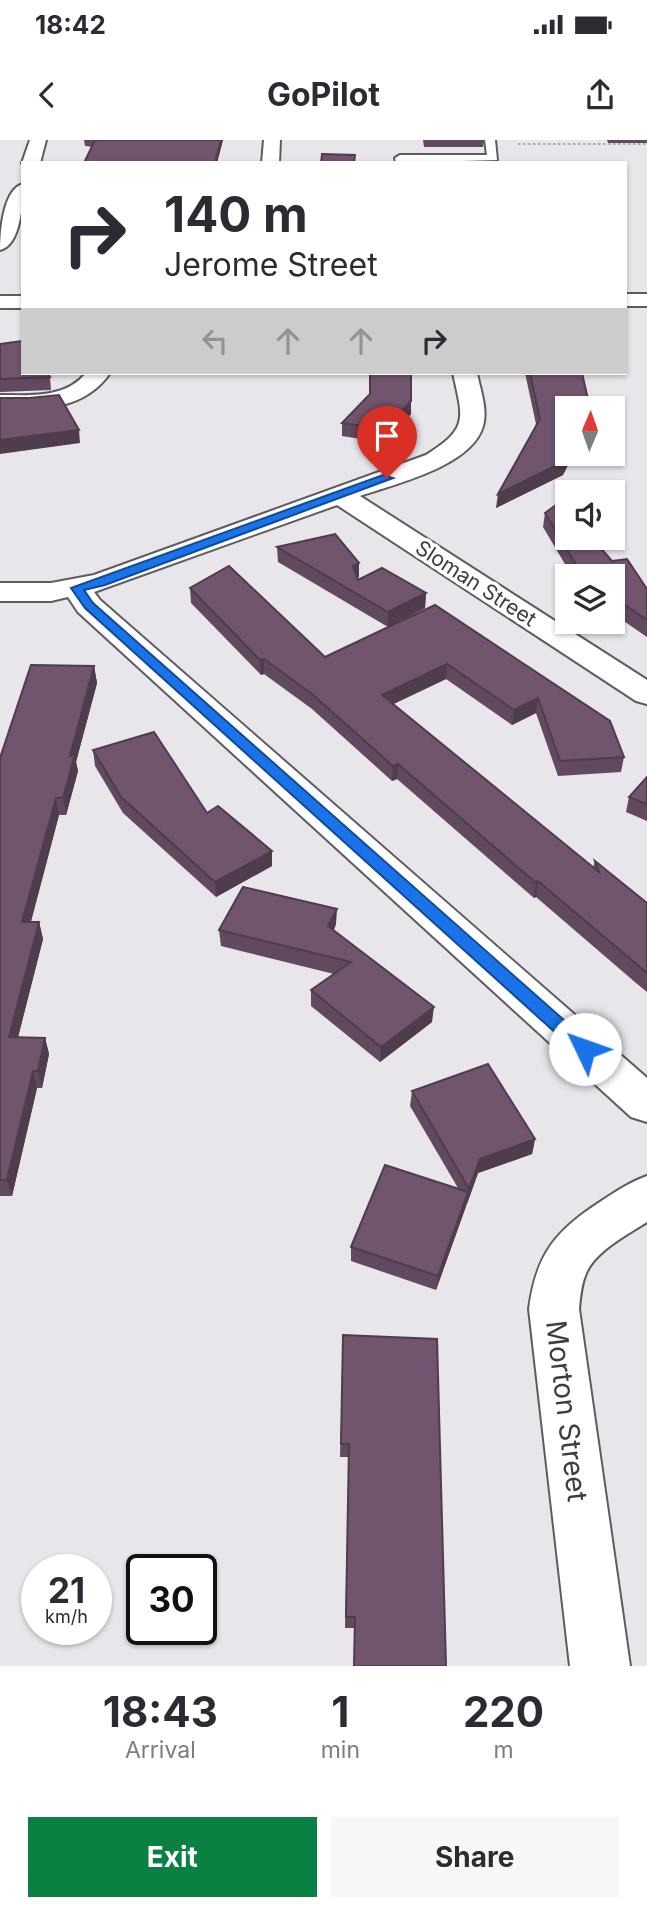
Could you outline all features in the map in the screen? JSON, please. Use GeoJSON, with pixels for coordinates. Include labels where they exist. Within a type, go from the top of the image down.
{"type":"FeatureCollection","features":[{"type":"Feature","properties":{"kind":"street"},"geometry":{"type":"LineString","coordinates":[[32,161],[38,140]]}},
{"type":"Feature","properties":{"kind":"street"},"geometry":{"type":"LineString","coordinates":[[270,161],[272,140]]}},
{"type":"Feature","properties":{"kind":"street"},"geometry":{"type":"LineString","coordinates":[[0,244],[11,226],[21,195]]}},
{"type":"Feature","properties":{"kind":"street"},"geometry":{"type":"LineString","coordinates":[[627,300],[647,300]]}},
{"type":"Feature","properties":{"kind":"street"},"geometry":{"type":"LineString","coordinates":[[0,302],[21,302]]}},
{"type":"Feature","properties":{"kind":"street"},"geometry":{"type":"LineString","coordinates":[[0,402],[38,402],[76,394],[92,384],[97,375]]}},
{"type":"Feature","properties":{"kind":"street"},"geometry":{"type":"LineString","coordinates":[[0,592],[51,592],[101,582],[435,460],[455,449],[468,437],[474,416],[465,375]]}},
{"type":"Feature","properties":{"kind":"street","name":"Sloman Street"},"geometry":{"type":"LineString","coordinates":[[340,495],[647,694]]}},
{"type":"Feature","properties":{"kind":"street"},"geometry":{"type":"LineString","coordinates":[[77,588],[89,606],[647,1104]]}},
{"type":"Feature","properties":{"kind":"street","name":"Morton Street"},"geometry":{"type":"LineString","coordinates":[[600,1666],[554,1309],[558,1283],[567,1259],[587,1239],[647,1196]]}},
{"type":"Feature","properties":{"kind":"lane"},"geometry":{"type":"LineString","coordinates":[[401,161],[400,158],[493,158],[490,140]]}},
{"type":"Feature","properties":{"kind":"path"},"geometry":{"type":"LineString","coordinates":[[601,140],[603,144]]}},
{"type":"Feature","properties":{"kind":"path"},"geometry":{"type":"LineString","coordinates":[[515,144],[647,144]]}},
{"type":"Feature","properties":{"kind":"building"},"geometry":{"type":"Polygon","coordinates":[[[95,140],[221,140],[215,161],[85,161],[95,140]]]}},
{"type":"Feature","properties":{"kind":"building"},"geometry":{"type":"Polygon","coordinates":[[[322,154],[355,155],[354,161],[321,161],[322,154]]]}},
{"type":"Feature","properties":{"kind":"building"},"geometry":{"type":"Polygon","coordinates":[[[21,341],[21,375],[50,377],[0,379],[0,344],[21,341]]]}},
{"type":"Feature","properties":{"kind":"building"},"geometry":{"type":"Polygon","coordinates":[[[370,375],[411,375],[411,401],[385,429],[342,423],[370,394],[370,375]]]}},
{"type":"Feature","properties":{"kind":"building"},"geometry":{"type":"Polygon","coordinates":[[[530,375],[582,375],[587,396],[555,396],[555,466],[498,494],[540,419],[530,375]]]}},
{"type":"Feature","properties":{"kind":"building"},"geometry":{"type":"Polygon","coordinates":[[[59,395],[79,430],[0,440],[0,398],[59,395]]]}},
{"type":"Feature","properties":{"kind":"building"},"geometry":{"type":"Polygon","coordinates":[[[555,506],[555,530],[545,513],[555,506]]]}},
{"type":"Feature","properties":{"kind":"building"},"geometry":{"type":"Polygon","coordinates":[[[335,534],[359,563],[353,566],[358,580],[382,568],[426,593],[388,612],[277,547],[335,534]]]}},
{"type":"Feature","properties":{"kind":"building"},"geometry":{"type":"Polygon","coordinates":[[[567,550],[602,550],[612,561],[627,559],[647,589],[647,620],[625,605],[625,564],[576,564],[567,550]]]}},
{"type":"Feature","properties":{"kind":"building"},"geometry":{"type":"Polygon","coordinates":[[[229,566],[325,657],[435,605],[610,721],[624,757],[560,761],[538,698],[514,710],[447,664],[382,695],[599,872],[595,861],[647,903],[647,973],[538,881],[536,883],[398,764],[393,766],[312,694],[264,659],[260,660],[190,588],[229,566]]]}},
{"type":"Feature","properties":{"kind":"building"},"geometry":{"type":"Polygon","coordinates":[[[31,665],[94,666],[70,756],[75,754],[63,798],[56,798],[22,922],[39,922],[9,1037],[45,1038],[38,1071],[33,1071],[7,1180],[0,1180],[0,758],[31,665]]]}},
{"type":"Feature","properties":{"kind":"building"},"geometry":{"type":"Polygon","coordinates":[[[154,732],[207,813],[218,806],[272,851],[215,882],[121,797],[93,750],[154,732]]]}},
{"type":"Feature","properties":{"kind":"building"},"geometry":{"type":"Polygon","coordinates":[[[647,777],[647,804],[629,797],[647,777]]]}},
{"type":"Feature","properties":{"kind":"building"},"geometry":{"type":"Polygon","coordinates":[[[243,887],[337,909],[328,926],[434,1007],[381,1047],[311,990],[351,962],[219,930],[243,887]]]}},
{"type":"Feature","properties":{"kind":"building"},"geometry":{"type":"Polygon","coordinates":[[[488,1064],[535,1139],[480,1159],[469,1189],[412,1091],[488,1064]]]}},
{"type":"Feature","properties":{"kind":"building"},"geometry":{"type":"Polygon","coordinates":[[[385,1165],[468,1192],[438,1276],[351,1247],[385,1165]]]}},
{"type":"Feature","properties":{"kind":"building"},"geometry":{"type":"Polygon","coordinates":[[[343,1335],[437,1339],[446,1666],[354,1666],[355,1617],[346,1617],[349,1444],[341,1444],[343,1335]]]}},
{"type":"Feature","properties":{"kind":"route"},"geometry":{"type":"LineString","coordinates":[[387,478],[101,582],[77,588],[89,606],[585,1049]]}}]}
